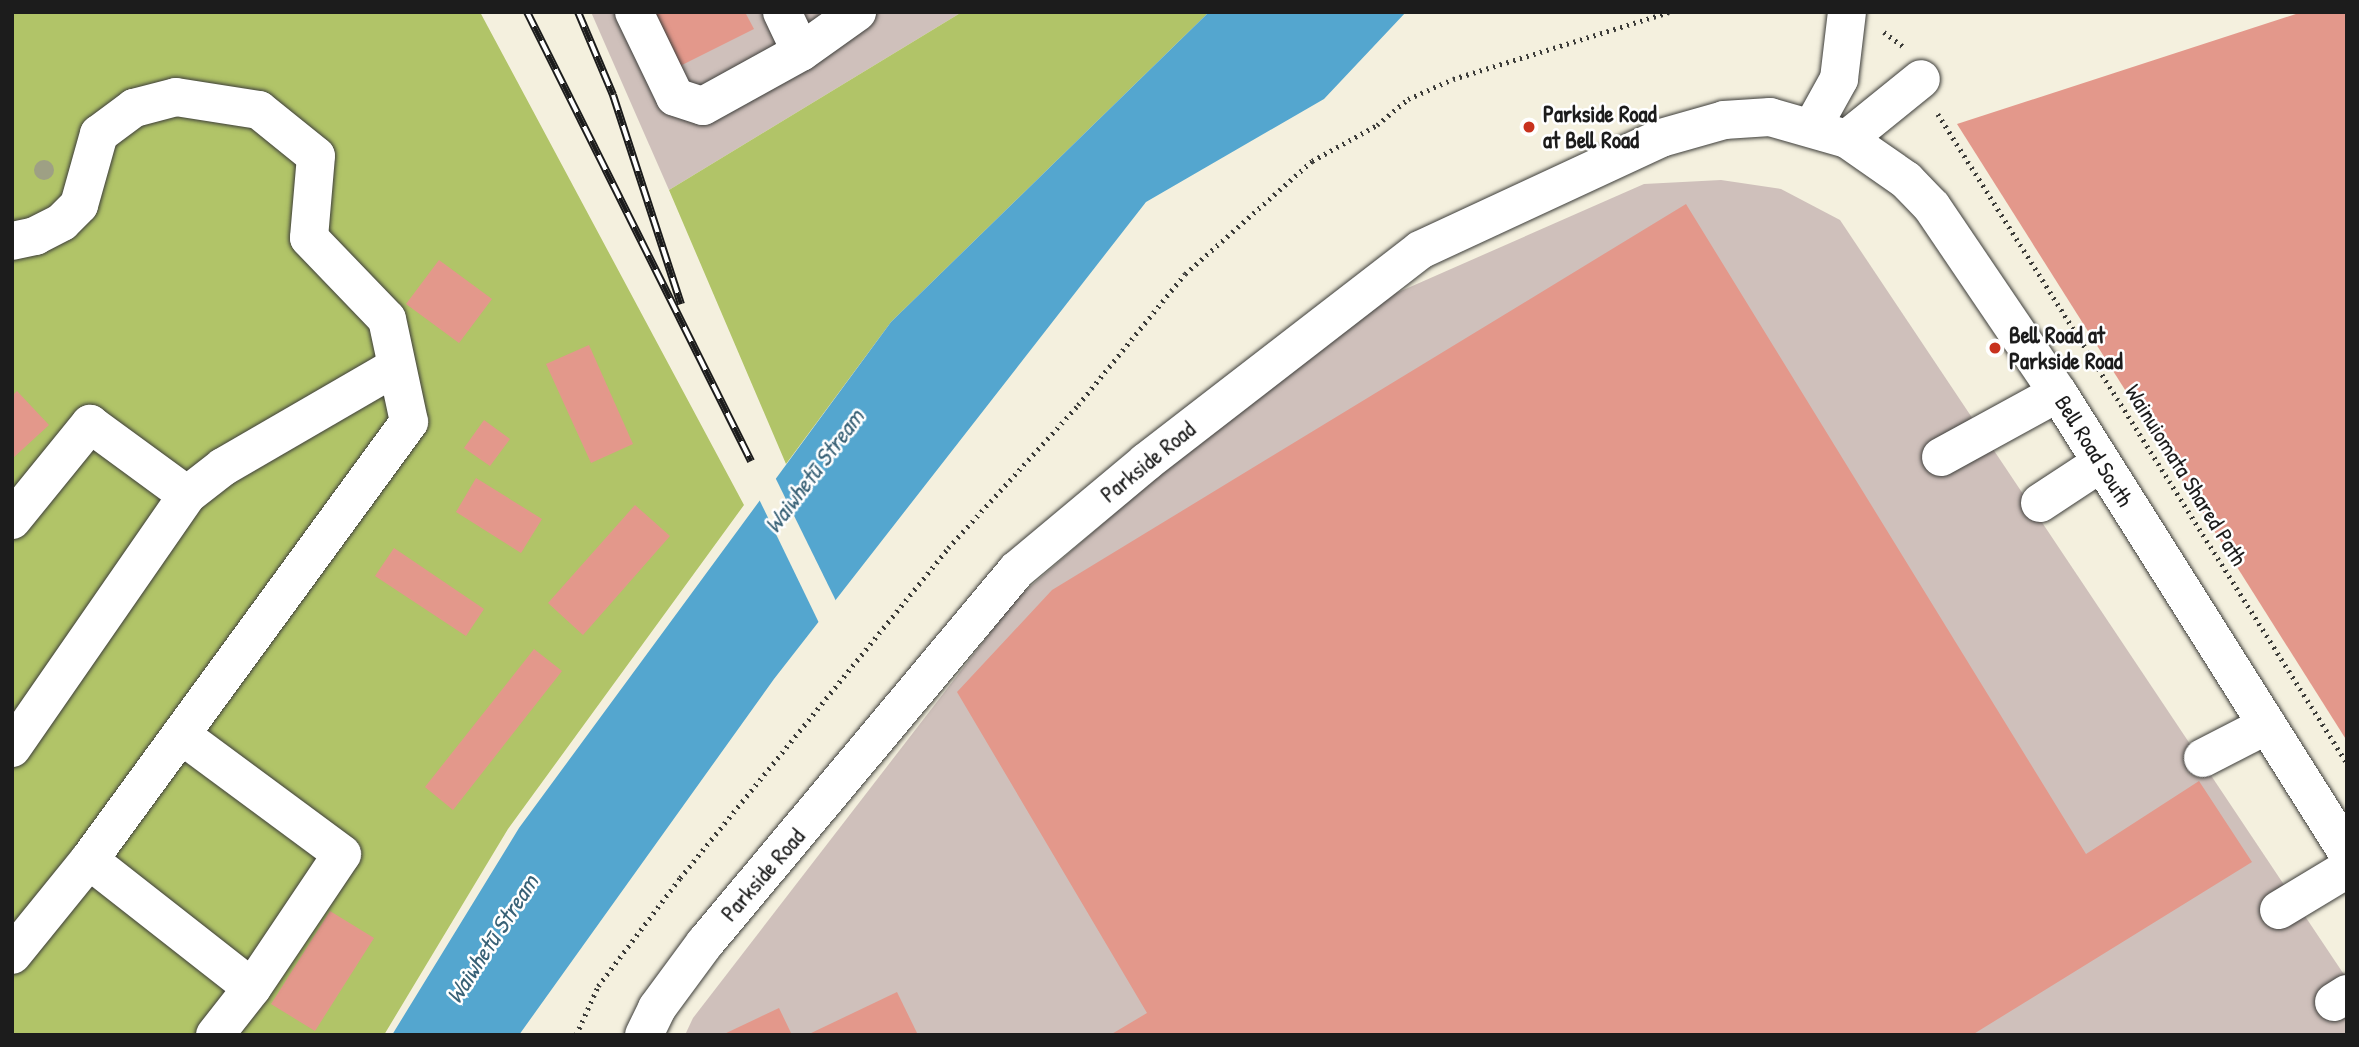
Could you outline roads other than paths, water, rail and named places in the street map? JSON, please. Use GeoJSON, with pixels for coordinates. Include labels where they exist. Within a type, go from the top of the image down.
{"type":"FeatureCollection","features":[{"type":"Feature","properties":{"kind":"main road"},"geometry":{"type":"LineString","coordinates":[[634,12],[675,97],[686,104],[703,106],[801,52],[857,12]]}},
{"type":"Feature","properties":{"kind":"main road"},"geometry":{"type":"LineString","coordinates":[[782,12],[801,52]]}},
{"type":"Feature","properties":{"kind":"main road"},"geometry":{"type":"LineString","coordinates":[[1830,132],[1847,13]]}},
{"type":"Feature","properties":{"kind":"main road"},"geometry":{"type":"LineString","coordinates":[[1830,132],[1921,79]]}},
{"type":"Feature","properties":{"kind":"main road"},"geometry":{"type":"LineString","coordinates":[[12,242],[36,236],[62,222],[79,205],[99,134],[134,108],[176,97],[259,110],[316,156],[309,238],[387,319],[394,368],[409,422],[89,860],[12,955]]}},
{"type":"Feature","properties":{"kind":"main road","name":"Parkside Road"},"geometry":{"type":"LineString","coordinates":[[644,1035],[657,1008],[705,943],[1017,570],[1368,286],[1420,250],[1661,138],[1724,120],[1770,117],[1830,132]]}},
{"type":"Feature","properties":{"kind":"main road","name":"Bell Road South"},"geometry":{"type":"LineString","coordinates":[[1830,132],[1897,173],[1932,207],[2058,393],[2347,852]]}},
{"type":"Feature","properties":{"kind":"main road"},"geometry":{"type":"LineString","coordinates":[[12,748],[187,495],[223,467],[394,368]]}},
{"type":"Feature","properties":{"kind":"main road"},"geometry":{"type":"LineString","coordinates":[[1941,457],[2058,393]]}},
{"type":"Feature","properties":{"kind":"main road"},"geometry":{"type":"LineString","coordinates":[[12,520],[90,424],[187,495]]}},
{"type":"Feature","properties":{"kind":"main road"},"geometry":{"type":"LineString","coordinates":[[2040,503],[2101,463]]}},
{"type":"Feature","properties":{"kind":"main road"},"geometry":{"type":"LineString","coordinates":[[2203,758],[2267,725]]}},
{"type":"Feature","properties":{"kind":"main road"},"geometry":{"type":"LineString","coordinates":[[181,735],[342,855],[252,988],[215,1035]]}},
{"type":"Feature","properties":{"kind":"main road"},"geometry":{"type":"LineString","coordinates":[[89,860],[252,988]]}},
{"type":"Feature","properties":{"kind":"main road"},"geometry":{"type":"LineString","coordinates":[[2278,910],[2347,869]]}},
{"type":"Feature","properties":{"kind":"water","name":"Waiwhetū Stream"},"geometry":{"type":"Polygon","coordinates":[[[1209,12],[1406,12],[1324,99],[1146,202],[774,679],[519,1035],[392,1035],[519,828],[891,322],[1209,12]]]}},
{"type":"Feature","properties":{"kind":"railway"},"geometry":{"type":"LineString","coordinates":[[527,12],[751,461]]}},
{"type":"Feature","properties":{"kind":"railway"},"geometry":{"type":"LineString","coordinates":[[578,12],[613,95],[681,304]]}},
{"type":"Feature","properties":{"kind":"place","name":"Parkside Road at Bell Road"},"geometry":{"type":"Point","coordinates":[1529,127]}},
{"type":"Feature","properties":{"kind":"place","name":"Bell Road at Parkside Road"},"geometry":{"type":"Point","coordinates":[1995,348]}}]}
